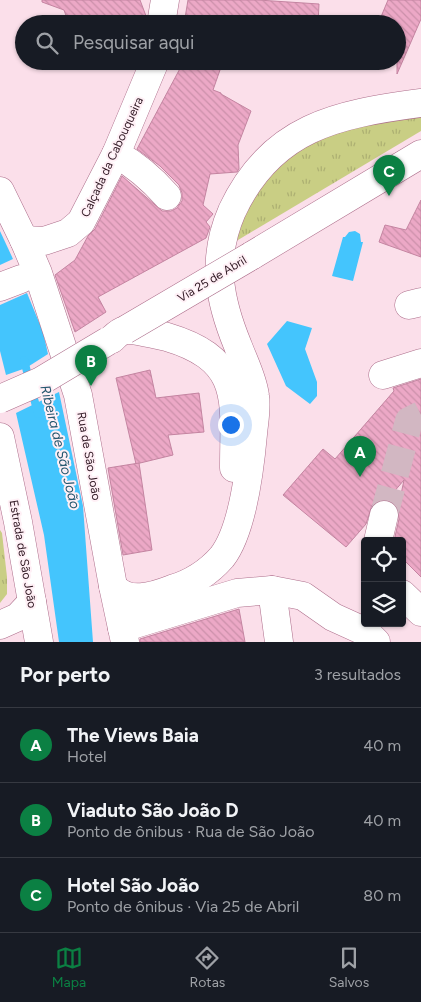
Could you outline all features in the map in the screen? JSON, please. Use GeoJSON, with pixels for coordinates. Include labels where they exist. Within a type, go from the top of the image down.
{"type":"FeatureCollection","features":[{"type":"Feature","properties":{"kind":"main road"},"geometry":{"type":"LineString","coordinates":[[162,15],[165,0]]}},
{"type":"Feature","properties":{"kind":"main road","name":"Calçada da Cabouqueira"},"geometry":{"type":"LineString","coordinates":[[24,240],[44,241],[68,234],[81,222],[116,154],[151,70]]}},
{"type":"Feature","properties":{"kind":"main road"},"geometry":{"type":"LineString","coordinates":[[112,586],[117,591],[131,598],[152,596],[193,581],[208,571],[223,556],[234,535],[249,474],[255,397],[251,380],[228,322],[221,292],[218,266],[231,214],[251,178],[282,144],[306,131],[334,120],[394,106],[421,103]]}},
{"type":"Feature","properties":{"kind":"main road"},"geometry":{"type":"LineString","coordinates":[[116,154],[128,160],[149,177],[167,196]]}},
{"type":"Feature","properties":{"kind":"main road","name":"Via 25 de Abril"},"geometry":{"type":"LineString","coordinates":[[0,399],[41,381],[421,154]]}},
{"type":"Feature","properties":{"kind":"main road","name":"Rua de São João"},"geometry":{"type":"LineString","coordinates":[[0,191],[24,240],[20,280],[78,395],[112,586],[124,635]]}},
{"type":"Feature","properties":{"kind":"main road"},"geometry":{"type":"LineString","coordinates":[[125,330],[162,335],[181,341],[198,349],[215,362],[228,378],[234,404],[234,535]]}},
{"type":"Feature","properties":{"kind":"main road"},"geometry":{"type":"LineString","coordinates":[[383,376],[421,362]]}},
{"type":"Feature","properties":{"kind":"main road","name":"Estrada de São João"},"geometry":{"type":"LineString","coordinates":[[0,436],[18,522],[39,642]]}},
{"type":"Feature","properties":{"kind":"main road"},"geometry":{"type":"LineString","coordinates":[[272,590],[279,642]]}},
{"type":"Feature","properties":{"kind":"main road"},"geometry":{"type":"LineString","coordinates":[[124,635],[237,593],[272,590],[303,596],[333,618],[366,632],[376,642]]}},
{"type":"Feature","properties":{"kind":"main road"},"geometry":{"type":"LineString","coordinates":[[406,598],[421,612]]}},
{"type":"Feature","properties":{"kind":"main road"},"geometry":{"type":"LineString","coordinates":[[0,625],[18,616],[32,602]]}},
{"type":"Feature","properties":{"kind":"green space"},"geometry":{"type":"Polygon","coordinates":[[[421,115],[421,131],[233,243],[250,198],[287,155],[324,136],[378,120],[421,115]]]}},
{"type":"Feature","properties":{"kind":"green space"},"geometry":{"type":"Polygon","coordinates":[[[0,530],[2,533],[7,577],[7,594],[0,603],[0,530]]]}},
{"type":"Feature","properties":{"kind":"water"},"geometry":{"type":"Polygon","coordinates":[[[0,231],[13,259],[0,265],[0,231]]]}},
{"type":"Feature","properties":{"kind":"water"},"geometry":{"type":"Polygon","coordinates":[[[355,231],[360,234],[361,242],[363,242],[353,281],[332,276],[343,237],[349,232],[355,231]]]}},
{"type":"Feature","properties":{"kind":"water"},"geometry":{"type":"Polygon","coordinates":[[[27,293],[43,332],[48,354],[26,368],[6,375],[0,351],[0,305],[27,293]]]}},
{"type":"Feature","properties":{"kind":"water"},"geometry":{"type":"Polygon","coordinates":[[[287,321],[312,328],[305,349],[317,382],[317,396],[310,404],[286,386],[267,344],[287,321]]]}},
{"type":"Feature","properties":{"kind":"water"},"geometry":{"type":"Polygon","coordinates":[[[59,392],[83,506],[93,642],[59,642],[44,535],[16,413],[59,392]]]}},
{"type":"Feature","properties":{"kind":"building"},"geometry":{"type":"Polygon","coordinates":[[[42,0],[140,0],[146,15],[66,15],[64,10],[42,2],[42,0]]]}},
{"type":"Feature","properties":{"kind":"building"},"geometry":{"type":"Polygon","coordinates":[[[188,0],[258,0],[319,4],[318,15],[186,15],[188,0]]]}},
{"type":"Feature","properties":{"kind":"building"},"geometry":{"type":"Polygon","coordinates":[[[388,0],[421,0],[421,19],[406,53],[406,15],[382,15],[388,0]]]}},
{"type":"Feature","properties":{"kind":"building"},"geometry":{"type":"Polygon","coordinates":[[[179,70],[220,70],[213,90],[251,111],[238,145],[239,169],[237,172],[210,174],[203,205],[213,214],[206,222],[210,227],[206,238],[98,297],[106,312],[75,332],[55,275],[75,260],[88,236],[95,229],[122,176],[162,211],[171,211],[177,208],[182,201],[179,185],[160,166],[137,149],[179,70]]]}},
{"type":"Feature","properties":{"kind":"building"},"geometry":{"type":"Polygon","coordinates":[[[421,200],[421,257],[379,242],[385,225],[406,230],[421,200]]]}},
{"type":"Feature","properties":{"kind":"building"},"geometry":{"type":"Polygon","coordinates":[[[150,370],[156,398],[199,393],[204,432],[168,435],[173,455],[136,464],[116,378],[150,370]]]}},
{"type":"Feature","properties":{"kind":"building"},"geometry":{"type":"Polygon","coordinates":[[[421,379],[421,577],[406,562],[406,537],[395,537],[404,480],[387,500],[379,500],[372,505],[366,524],[346,547],[283,495],[323,449],[335,459],[394,391],[393,388],[421,379]]]}},
{"type":"Feature","properties":{"kind":"building"},"geometry":{"type":"Polygon","coordinates":[[[139,463],[152,550],[123,555],[108,468],[139,463]]]}},
{"type":"Feature","properties":{"kind":"building"},"geometry":{"type":"Polygon","coordinates":[[[239,609],[245,642],[140,642],[140,639],[239,609]]]}},
{"type":"Feature","properties":{"kind":"waterway","name":"Ribeira de São João"},"geometry":{"type":"LineString","coordinates":[[24,360],[38,414]]}},
{"type":"Feature","properties":{"kind":"tunnel"},"geometry":{"type":"LineString","coordinates":[[384,515],[409,421],[421,415]]}},
{"type":"Feature","properties":{"kind":"place","name":"Hotel São João"},"geometry":{"type":"Point","coordinates":[389,196]}},
{"type":"Feature","properties":{"kind":"place","name":"Viaduto São João D"},"geometry":{"type":"Point","coordinates":[91,386]}},
{"type":"Feature","properties":{"kind":"place","name":"The Views Baia"},"geometry":{"type":"Point","coordinates":[360,477]}}]}
